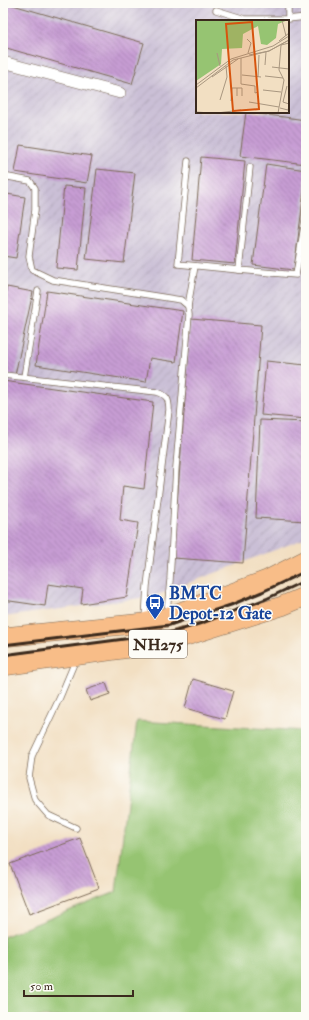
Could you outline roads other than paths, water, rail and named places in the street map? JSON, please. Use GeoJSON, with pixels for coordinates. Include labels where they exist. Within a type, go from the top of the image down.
{"type":"FeatureCollection","features":[{"type":"Feature","properties":{"kind":"highway","name":"NH275"},"geometry":{"type":"LineString","coordinates":[[3,637],[144,623],[167,617],[267,580],[306,560]]}},
{"type":"Feature","properties":{"kind":"highway","name":"NH275"},"geometry":{"type":"LineString","coordinates":[[3,666],[164,643],[282,606],[306,596]]}},
{"type":"Feature","properties":{"kind":"street"},"geometry":{"type":"LineString","coordinates":[[3,62],[120,93]]}},
{"type":"Feature","properties":{"kind":"lane"},"geometry":{"type":"LineString","coordinates":[[288,3],[288,19]]}},
{"type":"Feature","properties":{"kind":"lane"},"geometry":{"type":"LineString","coordinates":[[216,10],[245,19],[288,19],[306,17]]}},
{"type":"Feature","properties":{"kind":"lane"},"geometry":{"type":"LineString","coordinates":[[188,161],[178,264],[296,275],[306,214]]}},
{"type":"Feature","properties":{"kind":"lane"},"geometry":{"type":"LineString","coordinates":[[239,270],[250,168]]}},
{"type":"Feature","properties":{"kind":"lane"},"geometry":{"type":"LineString","coordinates":[[3,176],[30,180],[35,188],[35,210],[29,256],[32,270],[53,280],[181,300],[188,306]]}},
{"type":"Feature","properties":{"kind":"lane"},"geometry":{"type":"LineString","coordinates":[[167,617],[176,466],[189,315],[188,306],[195,266]]}},
{"type":"Feature","properties":{"kind":"lane"},"geometry":{"type":"LineString","coordinates":[[24,377],[38,291]]}},
{"type":"Feature","properties":{"kind":"lane"},"geometry":{"type":"LineString","coordinates":[[3,375],[157,392],[163,393],[167,398],[169,410],[144,623]]}},
{"type":"Feature","properties":{"kind":"lane"},"geometry":{"type":"LineString","coordinates":[[76,828],[48,815],[35,800],[29,778],[32,756],[78,656]]}},
{"type":"Feature","properties":{"kind":"railway"},"geometry":{"type":"LineString","coordinates":[[3,645],[169,625],[231,605],[306,571]]}},
{"type":"Feature","properties":{"kind":"railway"},"geometry":{"type":"LineString","coordinates":[[3,655],[170,633],[202,623],[266,599],[306,580]]}},
{"type":"Feature","properties":{"kind":"place","name":"BMTC Depot-12 Gate"},"geometry":{"type":"Point","coordinates":[155,620]}}]}
